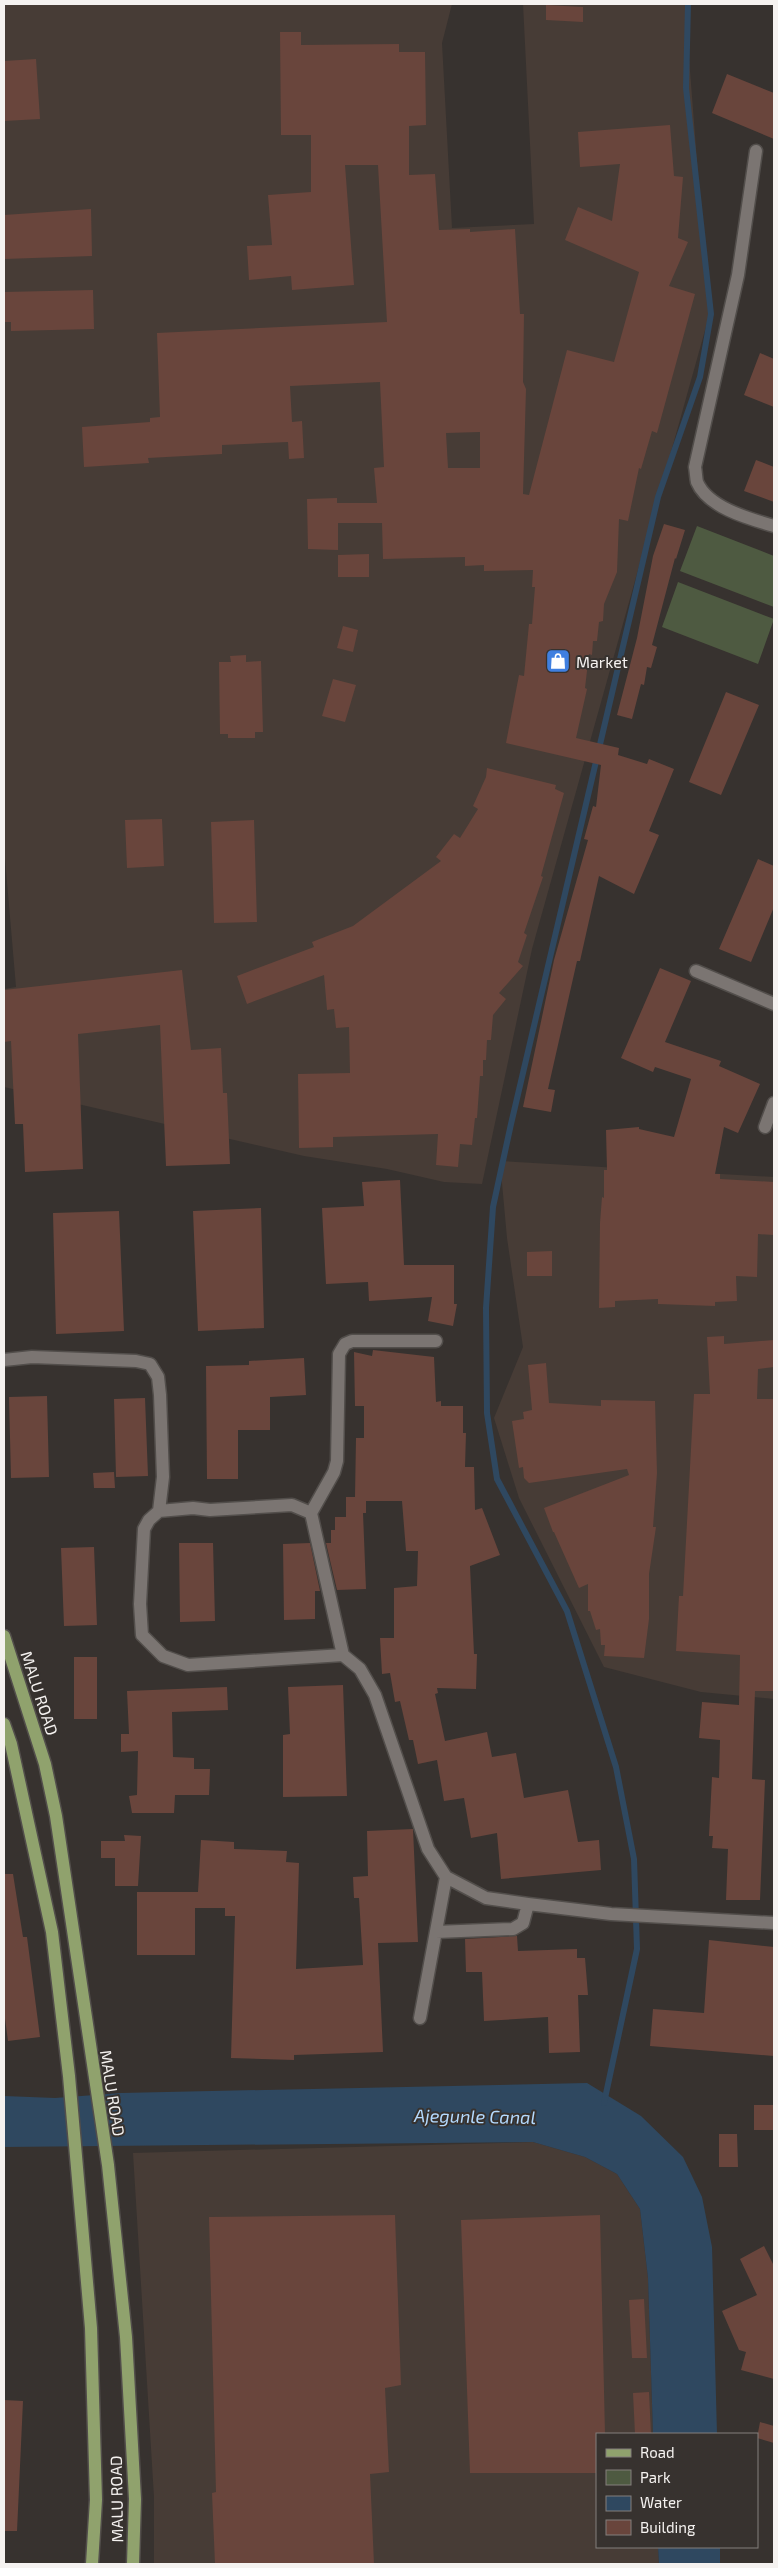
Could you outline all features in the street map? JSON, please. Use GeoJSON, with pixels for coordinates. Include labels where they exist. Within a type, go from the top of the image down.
{"type":"FeatureCollection","features":[{"type":"Feature","properties":{"kind":"main road","name":"MALU ROAD"},"geometry":{"type":"LineString","coordinates":[[4,1636],[45,1764],[71,1910],[108,2165],[126,2337],[135,2500],[133,2564]]}},
{"type":"Feature","properties":{"kind":"main road","name":"MALU ROAD"},"geometry":{"type":"LineString","coordinates":[[4,1724],[11,1744],[52,1932],[69,2076],[91,2328],[96,2500],[92,2564]]}},
{"type":"Feature","properties":{"kind":"street"},"geometry":{"type":"LineString","coordinates":[[756,150],[738,275],[695,467],[697,482],[706,495],[738,515],[774,526]]}},
{"type":"Feature","properties":{"kind":"street"},"geometry":{"type":"LineString","coordinates":[[696,971],[774,1004]]}},
{"type":"Feature","properties":{"kind":"street"},"geometry":{"type":"LineString","coordinates":[[765,1127],[774,1103]]}},
{"type":"Feature","properties":{"kind":"street"},"geometry":{"type":"LineString","coordinates":[[436,1341],[352,1341],[345,1344],[339,1354],[337,1461],[334,1472],[311,1513],[343,1655],[360,1669],[375,1696],[428,1849],[446,1877],[486,1898],[611,1914],[774,1924]]}},
{"type":"Feature","properties":{"kind":"street"},"geometry":{"type":"LineString","coordinates":[[4,1360],[32,1357],[136,1361],[150,1364],[158,1377],[160,1396],[163,1477],[159,1512]]}},
{"type":"Feature","properties":{"kind":"street"},"geometry":{"type":"LineString","coordinates":[[311,1513],[292,1505],[210,1510],[193,1508],[159,1512],[149,1520],[144,1529],[140,1604],[142,1635],[163,1656],[188,1665],[343,1655]]}},
{"type":"Feature","properties":{"kind":"street"},"geometry":{"type":"LineString","coordinates":[[420,2018],[446,1877]]}},
{"type":"Feature","properties":{"kind":"street"},"geometry":{"type":"LineString","coordinates":[[436,1932],[514,1929],[523,1923],[528,1904]]}},
{"type":"Feature","properties":{"kind":"shaded area"},"geometry":{"type":"Polygon","coordinates":[[[4,4],[452,4],[442,43],[452,228],[534,224],[523,4],[689,4],[686,19],[709,316],[532,949],[482,1184],[444,1182],[387,1169],[304,1156],[4,1087],[4,989],[16,987],[4,847],[4,4]]]}},
{"type":"Feature","properties":{"kind":"shaded area"},"geometry":{"type":"Polygon","coordinates":[[[500,1161],[774,1177],[774,1699],[701,1692],[604,1667],[519,1498],[494,1418],[523,1347],[507,1238],[500,1161]]]}},
{"type":"Feature","properties":{"kind":"shaded area"},"geometry":{"type":"Polygon","coordinates":[[[533,2142],[585,2157],[617,2174],[640,2209],[648,2278],[653,2433],[596,2433],[596,2548],[658,2548],[659,2564],[154,2564],[154,2497],[133,2153],[533,2142]]]}},
{"type":"Feature","properties":{"kind":"green space"},"geometry":{"type":"Polygon","coordinates":[[[697,526],[774,556],[774,607],[680,571],[697,526]]]}},
{"type":"Feature","properties":{"kind":"green space"},"geometry":{"type":"Polygon","coordinates":[[[678,582],[774,619],[758,664],[662,627],[678,582]]]}},
{"type":"Feature","properties":{"kind":"water","name":"Ajegunle Canal"},"geometry":{"type":"Polygon","coordinates":[[[587,2083],[641,2116],[683,2157],[702,2197],[712,2247],[717,2433],[653,2433],[648,2278],[640,2209],[617,2174],[585,2157],[533,2142],[4,2147],[4,2096],[55,2098],[121,2093],[587,2083]]]}},
{"type":"Feature","properties":{"kind":"water"},"geometry":{"type":"Polygon","coordinates":[[[658,2548],[720,2548],[720,2564],[659,2564],[658,2548]]]}},
{"type":"Feature","properties":{"kind":"building"},"geometry":{"type":"Polygon","coordinates":[[[546,5],[583,7],[583,22],[546,20],[546,5]]]}},
{"type":"Feature","properties":{"kind":"building"},"geometry":{"type":"Polygon","coordinates":[[[280,32],[301,32],[301,45],[399,44],[399,52],[425,52],[426,125],[409,126],[409,175],[435,174],[439,230],[470,229],[470,232],[515,229],[520,314],[524,314],[523,382],[526,389],[523,494],[529,495],[567,350],[614,362],[639,272],[565,240],[578,207],[612,221],[620,164],[580,167],[578,132],[670,125],[674,176],[683,177],[678,238],[688,242],[669,286],[695,294],[657,433],[652,431],[641,469],[639,468],[628,521],[619,519],[617,572],[604,604],[603,621],[599,622],[597,641],[593,641],[592,655],[589,654],[585,688],[587,689],[576,738],[619,748],[618,755],[647,764],[649,759],[674,769],[649,831],[659,835],[634,894],[599,876],[580,961],[577,961],[548,1089],[555,1090],[551,1112],[523,1107],[554,960],[588,840],[584,839],[593,806],[596,807],[601,765],[506,743],[519,675],[524,676],[529,624],[532,624],[535,587],[532,587],[533,570],[484,571],[484,565],[465,566],[465,557],[383,559],[382,523],[338,523],[338,550],[308,549],[307,499],[337,498],[337,503],[377,503],[374,468],[384,467],[380,382],[290,386],[292,422],[302,421],[304,458],[289,459],[288,442],[222,445],[222,454],[148,458],[149,463],[84,467],[82,427],[150,422],[150,418],[160,417],[157,333],[387,322],[378,165],[345,165],[354,285],[292,290],[291,276],[249,280],[247,246],[272,245],[268,195],[311,192],[311,135],[281,135],[280,32]],[[480,432],[446,433],[448,468],[480,468],[480,432]]]}},
{"type":"Feature","properties":{"kind":"building"},"geometry":{"type":"Polygon","coordinates":[[[36,59],[40,119],[4,121],[4,61],[36,59]]]}},
{"type":"Feature","properties":{"kind":"building"},"geometry":{"type":"Polygon","coordinates":[[[727,74],[774,93],[774,139],[712,113],[727,74]]]}},
{"type":"Feature","properties":{"kind":"building"},"geometry":{"type":"Polygon","coordinates":[[[91,209],[92,256],[4,259],[4,215],[91,209]]]}},
{"type":"Feature","properties":{"kind":"building"},"geometry":{"type":"Polygon","coordinates":[[[93,290],[94,329],[11,331],[11,322],[4,322],[4,292],[93,290]]]}},
{"type":"Feature","properties":{"kind":"building"},"geometry":{"type":"Polygon","coordinates":[[[760,353],[774,359],[774,407],[744,395],[760,353]]]}},
{"type":"Feature","properties":{"kind":"building"},"geometry":{"type":"Polygon","coordinates":[[[756,460],[774,467],[774,502],[744,491],[756,460]]]}},
{"type":"Feature","properties":{"kind":"building"},"geometry":{"type":"Polygon","coordinates":[[[664,524],[685,530],[675,558],[652,645],[657,647],[651,668],[647,667],[644,685],[641,684],[632,719],[617,715],[637,638],[653,556],[664,524]]]}},
{"type":"Feature","properties":{"kind":"building"},"geometry":{"type":"Polygon","coordinates":[[[369,554],[369,577],[338,577],[338,555],[369,554]]]}},
{"type":"Feature","properties":{"kind":"building"},"geometry":{"type":"Polygon","coordinates":[[[343,626],[358,630],[353,652],[337,648],[343,626]]]}},
{"type":"Feature","properties":{"kind":"building"},"geometry":{"type":"Polygon","coordinates":[[[246,655],[246,662],[261,661],[263,732],[255,732],[255,738],[228,738],[228,734],[220,734],[219,662],[231,662],[230,656],[246,655]]]}},
{"type":"Feature","properties":{"kind":"building"},"geometry":{"type":"Polygon","coordinates":[[[333,679],[356,685],[345,722],[322,716],[333,679]]]}},
{"type":"Feature","properties":{"kind":"building"},"geometry":{"type":"Polygon","coordinates":[[[726,692],[759,705],[721,795],[689,782],[726,692]]]}},
{"type":"Feature","properties":{"kind":"building"},"geometry":{"type":"Polygon","coordinates":[[[487,768],[556,785],[555,789],[564,793],[541,876],[543,877],[524,933],[527,935],[518,962],[523,966],[499,993],[506,999],[493,1015],[491,1040],[487,1040],[486,1060],[483,1060],[483,1076],[480,1076],[477,1118],[475,1118],[472,1145],[460,1144],[458,1167],[436,1165],[438,1134],[333,1137],[333,1147],[299,1148],[298,1074],[350,1073],[349,1027],[336,1028],[334,1009],[327,1010],[324,975],[247,1004],[237,976],[314,947],[312,942],[353,926],[441,861],[436,857],[454,834],[460,838],[478,809],[473,806],[486,777],[487,768]]]}},
{"type":"Feature","properties":{"kind":"building"},"geometry":{"type":"Polygon","coordinates":[[[162,819],[164,866],[127,868],[125,820],[162,819]]]}},
{"type":"Feature","properties":{"kind":"building"},"geometry":{"type":"Polygon","coordinates":[[[254,820],[257,922],[214,923],[211,822],[254,820]]]}},
{"type":"Feature","properties":{"kind":"building"},"geometry":{"type":"Polygon","coordinates":[[[758,859],[774,866],[774,907],[751,962],[719,949],[758,859]]]}},
{"type":"Feature","properties":{"kind":"building"},"geometry":{"type":"Polygon","coordinates":[[[660,968],[691,981],[665,1042],[721,1061],[719,1066],[760,1084],[738,1133],[724,1127],[715,1174],[720,1174],[720,1179],[774,1182],[774,1235],[758,1234],[757,1277],[736,1276],[737,1301],[715,1302],[715,1306],[658,1304],[658,1299],[615,1301],[615,1307],[599,1308],[600,1223],[602,1197],[604,1198],[604,1170],[607,1170],[606,1130],[639,1127],[639,1129],[674,1137],[691,1079],[655,1067],[653,1072],[621,1058],[660,968]]]}},
{"type":"Feature","properties":{"kind":"building"},"geometry":{"type":"Polygon","coordinates":[[[182,970],[191,1050],[221,1048],[223,1093],[227,1093],[230,1164],[166,1166],[160,1025],[78,1034],[83,1169],[25,1172],[23,1124],[15,1124],[11,1041],[4,1042],[4,990],[182,970]]]}},
{"type":"Feature","properties":{"kind":"building"},"geometry":{"type":"Polygon","coordinates":[[[400,1180],[404,1265],[454,1265],[454,1304],[457,1304],[453,1326],[428,1321],[432,1297],[369,1301],[368,1282],[326,1284],[322,1208],[364,1206],[362,1182],[400,1180]]]}},
{"type":"Feature","properties":{"kind":"building"},"geometry":{"type":"Polygon","coordinates":[[[261,1208],[264,1328],[198,1331],[193,1211],[261,1208]]]}},
{"type":"Feature","properties":{"kind":"building"},"geometry":{"type":"Polygon","coordinates":[[[119,1211],[124,1331],[56,1334],[53,1213],[119,1211]]]}},
{"type":"Feature","properties":{"kind":"building"},"geometry":{"type":"Polygon","coordinates":[[[552,1251],[552,1276],[527,1276],[527,1252],[552,1251]]]}},
{"type":"Feature","properties":{"kind":"building"},"geometry":{"type":"Polygon","coordinates":[[[724,1336],[724,1344],[774,1340],[774,1367],[758,1369],[757,1399],[774,1399],[774,1691],[755,1691],[752,1779],[765,1780],[760,1900],[726,1900],[728,1849],[712,1848],[713,1836],[709,1836],[712,1777],[719,1778],[720,1740],[699,1738],[702,1702],[739,1705],[740,1655],[676,1651],[679,1596],[683,1596],[694,1394],[710,1394],[707,1337],[724,1336]]]}},
{"type":"Feature","properties":{"kind":"building"},"geometry":{"type":"Polygon","coordinates":[[[373,1350],[434,1357],[436,1402],[441,1401],[441,1406],[463,1406],[463,1433],[466,1433],[465,1467],[474,1467],[475,1510],[482,1508],[500,1555],[470,1566],[474,1654],[477,1654],[476,1689],[437,1688],[438,1693],[435,1694],[445,1741],[487,1732],[492,1757],[516,1753],[524,1798],[568,1790],[578,1842],[599,1840],[601,1870],[501,1879],[497,1833],[471,1838],[464,1798],[444,1801],[437,1760],[418,1764],[413,1740],[409,1740],[400,1701],[395,1702],[390,1673],[382,1674],[380,1638],[394,1638],[394,1588],[417,1586],[418,1551],[406,1551],[402,1501],[366,1501],[366,1513],[363,1513],[366,1589],[337,1590],[326,1543],[331,1543],[331,1530],[335,1530],[335,1517],[346,1517],[346,1497],[355,1497],[356,1438],[364,1438],[364,1406],[355,1406],[354,1352],[372,1356],[373,1350]]]}},
{"type":"Feature","properties":{"kind":"building"},"geometry":{"type":"Polygon","coordinates":[[[304,1358],[306,1395],[270,1397],[270,1430],[238,1430],[238,1479],[207,1479],[206,1366],[249,1365],[249,1361],[304,1358]]]}},
{"type":"Feature","properties":{"kind":"building"},"geometry":{"type":"Polygon","coordinates":[[[546,1363],[549,1403],[601,1406],[601,1400],[655,1401],[657,1473],[653,1527],[656,1527],[649,1574],[649,1619],[644,1658],[604,1656],[605,1645],[601,1645],[600,1629],[596,1630],[590,1611],[588,1611],[588,1584],[579,1588],[544,1508],[629,1475],[627,1469],[529,1483],[524,1478],[523,1467],[519,1468],[512,1421],[524,1419],[523,1412],[532,1410],[528,1365],[546,1363]]]}},
{"type":"Feature","properties":{"kind":"building"},"geometry":{"type":"Polygon","coordinates":[[[47,1396],[49,1477],[11,1478],[9,1397],[47,1396]]]}},
{"type":"Feature","properties":{"kind":"building"},"geometry":{"type":"Polygon","coordinates":[[[145,1398],[148,1476],[116,1477],[114,1399],[145,1398]]]}},
{"type":"Feature","properties":{"kind":"building"},"geometry":{"type":"Polygon","coordinates":[[[114,1472],[115,1488],[94,1488],[93,1473],[114,1472]]]}},
{"type":"Feature","properties":{"kind":"building"},"geometry":{"type":"Polygon","coordinates":[[[179,1543],[213,1543],[215,1621],[180,1622],[179,1543]]]}},
{"type":"Feature","properties":{"kind":"building"},"geometry":{"type":"Polygon","coordinates":[[[310,1543],[320,1591],[315,1591],[315,1619],[284,1620],[283,1544],[310,1543]]]}},
{"type":"Feature","properties":{"kind":"building"},"geometry":{"type":"Polygon","coordinates":[[[94,1547],[97,1625],[64,1626],[61,1548],[94,1547]]]}},
{"type":"Feature","properties":{"kind":"building"},"geometry":{"type":"Polygon","coordinates":[[[74,1657],[97,1657],[97,1719],[74,1719],[74,1657]]]}},
{"type":"Feature","properties":{"kind":"building"},"geometry":{"type":"Polygon","coordinates":[[[343,1685],[347,1796],[283,1797],[283,1735],[290,1734],[288,1687],[343,1685]]]}},
{"type":"Feature","properties":{"kind":"building"},"geometry":{"type":"Polygon","coordinates":[[[227,1687],[228,1710],[172,1712],[173,1757],[194,1758],[194,1769],[210,1769],[209,1795],[175,1795],[174,1813],[132,1813],[129,1796],[137,1795],[138,1751],[121,1752],[121,1734],[129,1734],[127,1691],[227,1687]]]}},
{"type":"Feature","properties":{"kind":"building"},"geometry":{"type":"Polygon","coordinates":[[[413,1829],[418,1942],[378,1943],[383,2052],[294,2055],[294,2060],[231,2058],[235,1916],[225,1916],[225,1908],[195,1908],[195,1955],[137,1955],[137,1892],[198,1892],[201,1840],[234,1842],[234,1849],[287,1851],[286,1862],[299,1863],[296,1969],[363,1965],[359,1898],[354,1898],[353,1877],[368,1876],[367,1831],[413,1829]]]}},
{"type":"Feature","properties":{"kind":"building"},"geometry":{"type":"Polygon","coordinates":[[[124,1835],[141,1836],[138,1886],[115,1886],[115,1858],[101,1858],[101,1841],[125,1841],[124,1835]]]}},
{"type":"Feature","properties":{"kind":"building"},"geometry":{"type":"Polygon","coordinates":[[[4,1874],[13,1874],[23,1937],[27,1937],[40,2037],[8,2041],[4,2011],[4,1874]]]}},
{"type":"Feature","properties":{"kind":"building"},"geometry":{"type":"Polygon","coordinates":[[[517,1936],[518,1951],[577,1949],[577,1958],[585,1958],[588,1995],[578,1995],[580,2052],[549,2053],[548,2017],[484,2021],[482,1972],[466,1972],[465,1939],[517,1936]]]}},
{"type":"Feature","properties":{"kind":"building"},"geometry":{"type":"Polygon","coordinates":[[[709,1940],[774,1947],[774,2056],[650,2046],[653,2009],[704,2013],[709,1940]]]}},
{"type":"Feature","properties":{"kind":"building"},"geometry":{"type":"Polygon","coordinates":[[[754,2105],[774,2105],[774,2130],[754,2130],[754,2105]]]}},
{"type":"Feature","properties":{"kind":"building"},"geometry":{"type":"Polygon","coordinates":[[[719,2134],[737,2134],[738,2167],[719,2167],[719,2134]]]}},
{"type":"Feature","properties":{"kind":"building"},"geometry":{"type":"Polygon","coordinates":[[[395,2215],[401,2385],[385,2388],[389,2472],[370,2474],[374,2564],[215,2564],[212,2493],[216,2492],[209,2217],[395,2215]]]}},
{"type":"Feature","properties":{"kind":"building"},"geometry":{"type":"Polygon","coordinates":[[[600,2215],[605,2433],[596,2433],[596,2473],[470,2473],[461,2220],[600,2215]]]}},
{"type":"Feature","properties":{"kind":"building"},"geometry":{"type":"Polygon","coordinates":[[[764,2246],[774,2266],[774,2379],[741,2370],[746,2352],[739,2350],[722,2311],[757,2295],[740,2259],[764,2246]]]}},
{"type":"Feature","properties":{"kind":"building"},"geometry":{"type":"Polygon","coordinates":[[[644,2299],[647,2358],[632,2358],[629,2300],[644,2299]]]}},
{"type":"Feature","properties":{"kind":"building"},"geometry":{"type":"Polygon","coordinates":[[[649,2392],[651,2433],[635,2433],[633,2393],[649,2392]]]}},
{"type":"Feature","properties":{"kind":"building"},"geometry":{"type":"Polygon","coordinates":[[[4,2400],[23,2401],[17,2531],[4,2531],[4,2400]]]}},
{"type":"Feature","properties":{"kind":"building"},"geometry":{"type":"Polygon","coordinates":[[[760,2422],[774,2426],[774,2443],[758,2438],[760,2422]]]}},
{"type":"Feature","properties":{"kind":"waterway"},"geometry":{"type":"LineString","coordinates":[[604,2103],[637,1949],[634,1859],[616,1767],[567,1611],[497,1479],[487,1413],[486,1308],[493,1207],[511,1124],[658,497],[700,377],[711,314],[686,88],[688,4]]}},
{"type":"Feature","properties":{"kind":"place","name":"Market"},"geometry":{"type":"Point","coordinates":[558,661]}}]}
